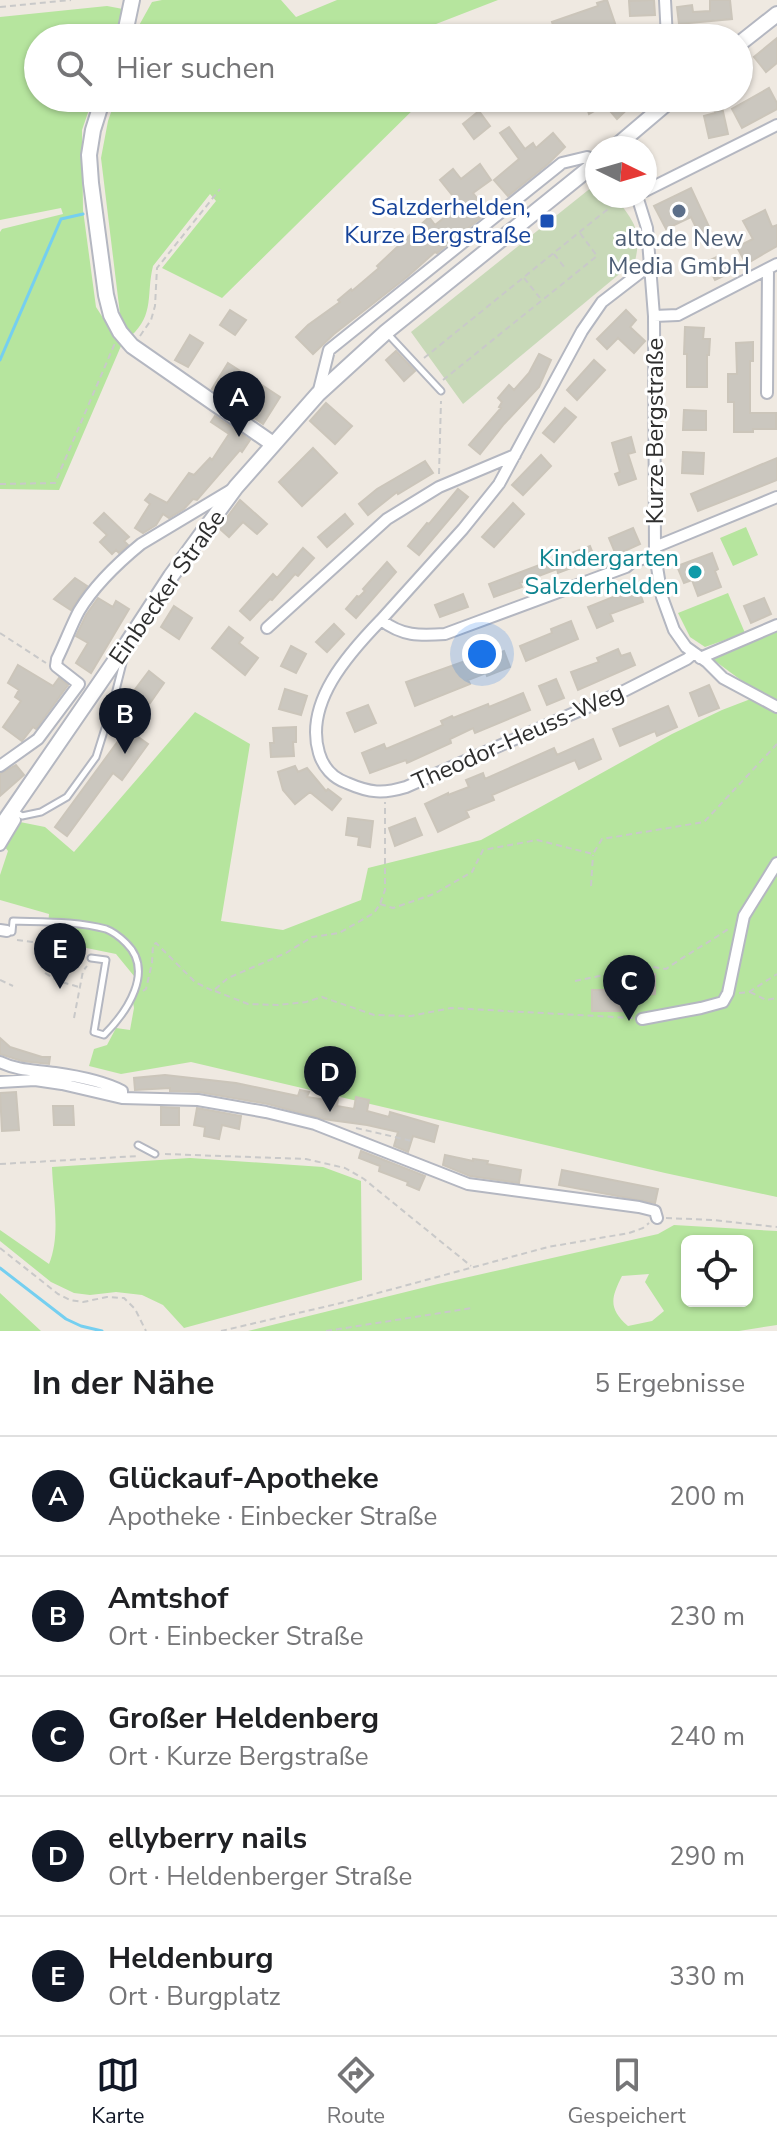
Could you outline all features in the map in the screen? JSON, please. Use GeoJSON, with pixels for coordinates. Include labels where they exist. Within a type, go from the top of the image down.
{"type":"FeatureCollection","features":[{"type":"Feature","properties":{"kind":"street"},"geometry":{"type":"LineString","coordinates":[[127,24],[132,0]]}},
{"type":"Feature","properties":{"kind":"street"},"geometry":{"type":"LineString","coordinates":[[665,0],[666,24]]}},
{"type":"Feature","properties":{"kind":"street"},"geometry":{"type":"LineString","coordinates":[[753,33],[777,14]]}},
{"type":"Feature","properties":{"kind":"street"},"geometry":{"type":"LineString","coordinates":[[99,112],[89,155],[111,315],[132,346],[273,444]]}},
{"type":"Feature","properties":{"kind":"street"},"geometry":{"type":"LineString","coordinates":[[628,136],[656,112]]}},
{"type":"Feature","properties":{"kind":"street"},"geometry":{"type":"LineString","coordinates":[[657,185],[777,125]]}},
{"type":"Feature","properties":{"kind":"street","name":"Einbecker Straße"},"geometry":{"type":"LineString","coordinates":[[318,394],[329,350],[562,163],[585,157]]}},
{"type":"Feature","properties":{"kind":"street","name":"Einbecker Straße"},"geometry":{"type":"LineString","coordinates":[[0,828],[171,576],[236,487],[273,444],[318,394],[386,332],[585,171]]}},
{"type":"Feature","properties":{"kind":"street","name":"Kurze Bergstraße"},"geometry":{"type":"LineString","coordinates":[[641,208],[647,228],[654,316],[655,551],[662,597],[674,630],[686,647],[723,678],[777,707]]}},
{"type":"Feature","properties":{"kind":"street","name":"Theodor-Heuss-Weg"},"geometry":{"type":"LineString","coordinates":[[650,265],[602,302],[582,331],[499,484],[463,529],[364,637],[327,687],[317,714],[314,738],[322,764],[338,780],[362,790],[386,793],[406,787],[624,691],[687,659],[777,625]]}},
{"type":"Feature","properties":{"kind":"street"},"geometry":{"type":"LineString","coordinates":[[654,316],[678,315],[773,267],[767,393]]}},
{"type":"Feature","properties":{"kind":"street"},"geometry":{"type":"LineString","coordinates":[[267,628],[387,519],[439,487],[515,455]]}},
{"type":"Feature","properties":{"kind":"street"},"geometry":{"type":"LineString","coordinates":[[98,684],[79,684],[56,666],[80,610],[127,555],[236,487]]}},
{"type":"Feature","properties":{"kind":"street"},"geometry":{"type":"LineString","coordinates":[[381,620],[395,630],[419,635],[445,634],[626,567],[777,497]]}},
{"type":"Feature","properties":{"kind":"street"},"geometry":{"type":"LineString","coordinates":[[0,766],[38,739],[79,684]]}},
{"type":"Feature","properties":{"kind":"street"},"geometry":{"type":"LineString","coordinates":[[0,845],[15,820],[12,809]]}},
{"type":"Feature","properties":{"kind":"street"},"geometry":{"type":"LineString","coordinates":[[642,1019],[723,1002],[728,993],[744,916],[777,863]]}},
{"type":"Feature","properties":{"kind":"street"},"geometry":{"type":"LineString","coordinates":[[0,1062],[19,1069],[57,1073],[113,1087],[122,1091],[122,1102]]}},
{"type":"Feature","properties":{"kind":"street"},"geometry":{"type":"LineString","coordinates":[[0,1082],[35,1080],[62,1084],[122,1102],[198,1100],[266,1112],[315,1124],[468,1184],[639,1207],[655,1211],[657,1218]]}},
{"type":"Feature","properties":{"kind":"lane"},"geometry":{"type":"LineString","coordinates":[[386,332],[439,388]]}},
{"type":"Feature","properties":{"kind":"lane"},"geometry":{"type":"LineString","coordinates":[[12,809],[22,816],[41,812],[67,797],[96,757],[128,642]]}},
{"type":"Feature","properties":{"kind":"lane"},"geometry":{"type":"LineString","coordinates":[[4,931],[12,932],[13,921],[82,925],[107,930],[119,936],[132,949],[139,963],[139,982],[104,1035],[94,1032],[106,960],[91,958]]}},
{"type":"Feature","properties":{"kind":"lane"},"geometry":{"type":"LineString","coordinates":[[138,1145],[155,1154]]}},
{"type":"Feature","properties":{"kind":"path"},"geometry":{"type":"LineString","coordinates":[[0,7],[71,0]]}},
{"type":"Feature","properties":{"kind":"path"},"geometry":{"type":"LineString","coordinates":[[132,346],[151,320],[157,268],[220,189]]}},
{"type":"Feature","properties":{"kind":"path"},"geometry":{"type":"LineString","coordinates":[[417,364],[609,208]]}},
{"type":"Feature","properties":{"kind":"path"},"geometry":{"type":"LineString","coordinates":[[439,487],[439,388],[597,256],[579,232]]}},
{"type":"Feature","properties":{"kind":"path"},"geometry":{"type":"LineString","coordinates":[[553,253],[565,268]]}},
{"type":"Feature","properties":{"kind":"path"},"geometry":{"type":"LineString","coordinates":[[558,260],[562,256]]}},
{"type":"Feature","properties":{"kind":"path"},"geometry":{"type":"LineString","coordinates":[[523,277],[542,300]]}},
{"type":"Feature","properties":{"kind":"path"},"geometry":{"type":"LineString","coordinates":[[0,484],[55,483],[120,332]]}},
{"type":"Feature","properties":{"kind":"path"},"geometry":{"type":"LineString","coordinates":[[0,633],[56,666]]}},
{"type":"Feature","properties":{"kind":"path"},"geometry":{"type":"LineString","coordinates":[[591,886],[593,854],[602,839],[704,822],[777,744]]}},
{"type":"Feature","properties":{"kind":"path"},"geometry":{"type":"LineString","coordinates":[[213,991],[228,978],[286,953],[312,937],[339,933],[374,913],[385,890],[386,793]]}},
{"type":"Feature","properties":{"kind":"path"},"geometry":{"type":"LineString","coordinates":[[380,904],[393,908],[434,894],[472,872],[483,850],[537,840],[593,854]]}},
{"type":"Feature","properties":{"kind":"path"},"geometry":{"type":"LineString","coordinates":[[575,981],[647,966],[666,969],[744,916]]}},
{"type":"Feature","properties":{"kind":"path"},"geometry":{"type":"LineString","coordinates":[[17,941],[33,942],[56,953],[88,960],[74,1018]]}},
{"type":"Feature","properties":{"kind":"path"},"geometry":{"type":"LineString","coordinates":[[132,996],[146,989],[153,945],[156,943],[195,982],[248,1004],[278,1005],[322,997],[374,1015],[411,1016],[451,1008],[642,1019]]}},
{"type":"Feature","properties":{"kind":"path"},"geometry":{"type":"LineString","coordinates":[[45,973],[58,981],[80,987]]}},
{"type":"Feature","properties":{"kind":"path"},"geometry":{"type":"LineString","coordinates":[[749,992],[777,974]]}},
{"type":"Feature","properties":{"kind":"path"},"geometry":{"type":"LineString","coordinates":[[0,980],[13,986]]}},
{"type":"Feature","properties":{"kind":"path"},"geometry":{"type":"LineString","coordinates":[[728,993],[749,992],[766,1000],[777,998]]}},
{"type":"Feature","properties":{"kind":"path"},"geometry":{"type":"LineString","coordinates":[[353,1128],[412,1141]]}},
{"type":"Feature","properties":{"kind":"path"},"geometry":{"type":"LineString","coordinates":[[0,1164],[183,1153],[306,1159],[345,1168],[364,1179],[473,1267]]}},
{"type":"Feature","properties":{"kind":"path"},"geometry":{"type":"LineString","coordinates":[[221,1331],[341,1303],[548,1247],[629,1233],[657,1218],[777,1227]]}},
{"type":"Feature","properties":{"kind":"path"},"geometry":{"type":"LineString","coordinates":[[0,1248],[70,1300],[83,1302],[107,1297],[124,1298],[135,1309],[146,1331]]}},
{"type":"Feature","properties":{"kind":"path"},"geometry":{"type":"LineString","coordinates":[[326,1331],[472,1308]]}},
{"type":"Feature","properties":{"kind":"green space"},"geometry":{"type":"Polygon","coordinates":[[[281,0],[296,17],[337,0],[498,0],[436,24],[140,24],[152,2],[281,0]]]}},
{"type":"Feature","properties":{"kind":"green space"},"geometry":{"type":"Polygon","coordinates":[[[107,6],[123,9],[119,24],[24,24],[24,112],[88,112],[82,130],[83,210],[96,307],[121,346],[59,490],[0,489],[0,232],[63,214],[61,208],[0,220],[0,17],[107,6]]]}},
{"type":"Feature","properties":{"kind":"green space"},"geometry":{"type":"Polygon","coordinates":[[[111,112],[411,112],[222,298],[162,268],[216,201],[210,194],[153,266],[147,312],[131,336],[120,314],[101,158],[111,112]]]}},
{"type":"Feature","properties":{"kind":"green space"},"geometry":{"type":"Polygon","coordinates":[[[585,193],[585,208],[623,208],[631,219],[638,240],[635,261],[463,404],[411,332],[585,193]]]}},
{"type":"Feature","properties":{"kind":"green space"},"geometry":{"type":"Polygon","coordinates":[[[746,527],[758,555],[733,566],[720,538],[746,527]]]}},
{"type":"Feature","properties":{"kind":"green space"},"geometry":{"type":"Polygon","coordinates":[[[728,593],[745,633],[705,647],[690,637],[678,613],[728,593]]]}},
{"type":"Feature","properties":{"kind":"green space"},"geometry":{"type":"Polygon","coordinates":[[[777,632],[777,1197],[191,1062],[121,1074],[89,1066],[94,1049],[107,1045],[116,1028],[130,1030],[134,976],[116,954],[47,940],[49,914],[0,900],[0,875],[8,851],[4,846],[20,822],[45,827],[74,852],[195,712],[250,744],[221,921],[283,930],[361,900],[368,868],[481,840],[672,734],[761,695],[711,658],[777,632]]]}},
{"type":"Feature","properties":{"kind":"green space"},"geometry":{"type":"Polygon","coordinates":[[[190,1158],[323,1167],[361,1181],[362,1280],[184,1328],[163,1305],[142,1295],[74,1293],[51,1282],[0,1241],[0,1230],[49,1264],[55,1241],[52,1167],[190,1158]]]}},
{"type":"Feature","properties":{"kind":"green space"},"geometry":{"type":"Polygon","coordinates":[[[674,1225],[777,1231],[777,1325],[739,1331],[248,1331],[658,1234],[674,1225]],[[649,1274],[622,1276],[615,1291],[614,1308],[628,1326],[652,1321],[664,1311],[645,1282],[649,1274]]]}},
{"type":"Feature","properties":{"kind":"green space"},"geometry":{"type":"Polygon","coordinates":[[[0,1293],[41,1331],[0,1331],[0,1293]]]}},
{"type":"Feature","properties":{"kind":"building"},"geometry":{"type":"Polygon","coordinates":[[[607,0],[615,24],[553,24],[598,6],[597,3],[607,0]]]}},
{"type":"Feature","properties":{"kind":"building"},"geometry":{"type":"Polygon","coordinates":[[[654,0],[655,15],[630,16],[629,1],[654,0]]]}},
{"type":"Feature","properties":{"kind":"building"},"geometry":{"type":"Polygon","coordinates":[[[710,0],[730,0],[732,19],[679,24],[677,7],[692,5],[693,12],[710,11],[710,0]]]}},
{"type":"Feature","properties":{"kind":"building"},"geometry":{"type":"Polygon","coordinates":[[[777,38],[777,63],[766,72],[754,57],[777,38]]]}},
{"type":"Feature","properties":{"kind":"building"},"geometry":{"type":"Polygon","coordinates":[[[769,88],[777,109],[742,128],[734,112],[753,112],[753,97],[769,88]]]}},
{"type":"Feature","properties":{"kind":"building"},"geometry":{"type":"Polygon","coordinates":[[[480,112],[490,126],[474,139],[463,124],[480,112]]]}},
{"type":"Feature","properties":{"kind":"building"},"geometry":{"type":"Polygon","coordinates":[[[611,112],[624,112],[617,119],[611,112]]]}},
{"type":"Feature","properties":{"kind":"building"},"geometry":{"type":"Polygon","coordinates":[[[723,112],[728,134],[709,138],[704,116],[723,112]]]}},
{"type":"Feature","properties":{"kind":"building"},"geometry":{"type":"Polygon","coordinates":[[[509,127],[525,149],[533,143],[536,148],[553,133],[565,147],[508,196],[494,180],[519,159],[500,133],[509,127]]]}},
{"type":"Feature","properties":{"kind":"building"},"geometry":{"type":"Polygon","coordinates":[[[480,164],[491,180],[473,193],[488,212],[313,354],[296,337],[379,268],[377,266],[429,217],[435,225],[460,205],[440,180],[453,169],[461,179],[480,164]]]}},
{"type":"Feature","properties":{"kind":"building","name":"alto.de New Media GmbH"},"geometry":{"type":"Polygon","coordinates":[[[691,188],[711,231],[700,236],[691,217],[666,229],[655,208],[691,188]]]}},
{"type":"Feature","properties":{"kind":"building"},"geometry":{"type":"Polygon","coordinates":[[[765,210],[772,227],[777,225],[777,246],[746,264],[737,247],[753,239],[743,221],[765,210]]]}},
{"type":"Feature","properties":{"kind":"building"},"geometry":{"type":"Polygon","coordinates":[[[721,255],[730,273],[715,280],[706,262],[721,255]]]}},
{"type":"Feature","properties":{"kind":"building"},"geometry":{"type":"Polygon","coordinates":[[[230,310],[246,320],[235,335],[220,325],[230,310]]]}},
{"type":"Feature","properties":{"kind":"building"},"geometry":{"type":"Polygon","coordinates":[[[626,310],[636,320],[630,327],[645,341],[634,353],[618,338],[607,349],[597,339],[626,310]]]}},
{"type":"Feature","properties":{"kind":"building"},"geometry":{"type":"Polygon","coordinates":[[[685,327],[704,328],[703,339],[710,339],[707,387],[687,387],[685,327]]]}},
{"type":"Feature","properties":{"kind":"building"},"geometry":{"type":"Polygon","coordinates":[[[190,335],[203,343],[188,367],[175,360],[190,335]]]}},
{"type":"Feature","properties":{"kind":"building"},"geometry":{"type":"Polygon","coordinates":[[[753,342],[750,413],[776,413],[776,429],[734,432],[734,402],[728,402],[728,374],[737,374],[736,343],[753,342]]]}},
{"type":"Feature","properties":{"kind":"building"},"geometry":{"type":"Polygon","coordinates":[[[396,351],[415,371],[404,381],[386,360],[396,351]]]}},
{"type":"Feature","properties":{"kind":"building"},"geometry":{"type":"Polygon","coordinates":[[[539,354],[551,360],[539,387],[480,454],[469,445],[501,408],[502,402],[498,398],[509,385],[514,390],[529,373],[539,354]]]}},
{"type":"Feature","properties":{"kind":"building"},"geometry":{"type":"Polygon","coordinates":[[[594,360],[605,370],[577,400],[567,390],[594,360]]]}},
{"type":"Feature","properties":{"kind":"building"},"geometry":{"type":"Polygon","coordinates":[[[228,363],[280,397],[263,424],[212,389],[228,363]]]}},
{"type":"Feature","properties":{"kind":"building"},"geometry":{"type":"Polygon","coordinates":[[[326,403],[352,426],[335,444],[310,421],[326,403]]]}},
{"type":"Feature","properties":{"kind":"building"},"geometry":{"type":"Polygon","coordinates":[[[565,408],[576,417],[554,442],[543,433],[565,408]]]}},
{"type":"Feature","properties":{"kind":"building"},"geometry":{"type":"Polygon","coordinates":[[[684,410],[706,411],[706,430],[683,430],[684,410]]]}},
{"type":"Feature","properties":{"kind":"building"},"geometry":{"type":"Polygon","coordinates":[[[215,416],[250,440],[242,452],[240,450],[197,500],[193,499],[169,518],[163,514],[156,525],[143,533],[135,528],[150,504],[145,500],[150,494],[167,503],[189,473],[194,475],[210,458],[212,460],[229,434],[211,422],[215,416]]]}},
{"type":"Feature","properties":{"kind":"building"},"geometry":{"type":"Polygon","coordinates":[[[631,437],[635,452],[628,454],[636,479],[619,485],[615,474],[620,472],[612,443],[631,437]]]}},
{"type":"Feature","properties":{"kind":"building"},"geometry":{"type":"Polygon","coordinates":[[[313,448],[337,473],[302,506],[279,482],[313,448]]]}},
{"type":"Feature","properties":{"kind":"building"},"geometry":{"type":"Polygon","coordinates":[[[683,452],[704,453],[703,474],[682,473],[683,452]]]}},
{"type":"Feature","properties":{"kind":"building"},"geometry":{"type":"Polygon","coordinates":[[[541,455],[551,466],[523,495],[512,485],[541,455]]]}},
{"type":"Feature","properties":{"kind":"building"},"geometry":{"type":"Polygon","coordinates":[[[777,458],[777,480],[698,511],[691,494],[777,458]]]}},
{"type":"Feature","properties":{"kind":"building"},"geometry":{"type":"Polygon","coordinates":[[[425,461],[433,473],[397,492],[368,515],[359,504],[377,489],[425,461]]]}},
{"type":"Feature","properties":{"kind":"building"},"geometry":{"type":"Polygon","coordinates":[[[458,489],[468,497],[419,555],[408,546],[458,489]]]}},
{"type":"Feature","properties":{"kind":"building"},"geometry":{"type":"Polygon","coordinates":[[[240,500],[267,524],[257,534],[243,522],[229,537],[219,528],[240,500]]]}},
{"type":"Feature","properties":{"kind":"building"},"geometry":{"type":"Polygon","coordinates":[[[513,503],[524,514],[494,547],[482,537],[513,503]]]}},
{"type":"Feature","properties":{"kind":"building"},"geometry":{"type":"Polygon","coordinates":[[[104,513],[129,537],[124,541],[128,545],[119,553],[116,550],[112,554],[100,542],[107,535],[94,523],[104,513]]]}},
{"type":"Feature","properties":{"kind":"building"},"geometry":{"type":"Polygon","coordinates":[[[345,514],[353,524],[327,547],[318,537],[345,514]]]}},
{"type":"Feature","properties":{"kind":"building"},"geometry":{"type":"Polygon","coordinates":[[[633,528],[640,544],[616,555],[609,538],[633,528]]]}},
{"type":"Feature","properties":{"kind":"building"},"geometry":{"type":"Polygon","coordinates":[[[590,546],[595,559],[558,573],[557,569],[494,597],[489,584],[590,546]]]}},
{"type":"Feature","properties":{"kind":"building"},"geometry":{"type":"Polygon","coordinates":[[[303,548],[314,558],[250,620],[240,611],[273,574],[277,578],[303,548]]]}},
{"type":"Feature","properties":{"kind":"building","name":"Kindergarten Salzderhelden"},"geometry":{"type":"Polygon","coordinates":[[[712,553],[721,587],[698,596],[692,580],[684,583],[677,566],[712,553]]]}},
{"type":"Feature","properties":{"kind":"building"},"geometry":{"type":"Polygon","coordinates":[[[387,562],[396,572],[356,618],[346,609],[365,591],[363,589],[387,562]]]}},
{"type":"Feature","properties":{"kind":"building"},"geometry":{"type":"Polygon","coordinates":[[[75,578],[87,586],[71,610],[54,599],[75,578]]]}},
{"type":"Feature","properties":{"kind":"building"},"geometry":{"type":"Polygon","coordinates":[[[638,587],[643,602],[610,614],[613,621],[597,628],[588,607],[638,587]]]}},
{"type":"Feature","properties":{"kind":"building"},"geometry":{"type":"Polygon","coordinates":[[[463,594],[468,607],[440,617],[435,605],[463,594]]]}},
{"type":"Feature","properties":{"kind":"building"},"geometry":{"type":"Polygon","coordinates":[[[98,598],[113,607],[116,601],[129,609],[91,673],[76,663],[88,643],[76,636],[98,598]]]}},
{"type":"Feature","properties":{"kind":"building"},"geometry":{"type":"Polygon","coordinates":[[[764,598],[771,614],[751,623],[744,606],[764,598]]]}},
{"type":"Feature","properties":{"kind":"building"},"geometry":{"type":"Polygon","coordinates":[[[174,606],[192,618],[179,639],[161,627],[174,606]]]}},
{"type":"Feature","properties":{"kind":"building"},"geometry":{"type":"Polygon","coordinates":[[[571,621],[578,639],[526,661],[520,646],[552,633],[551,629],[571,621]]]}},
{"type":"Feature","properties":{"kind":"building"},"geometry":{"type":"Polygon","coordinates":[[[334,624],[344,634],[327,652],[316,642],[334,624]]]}},
{"type":"Feature","properties":{"kind":"building"},"geometry":{"type":"Polygon","coordinates":[[[229,627],[243,638],[239,643],[258,658],[245,675],[212,648],[229,627]]]}},
{"type":"Feature","properties":{"kind":"building"},"geometry":{"type":"Polygon","coordinates":[[[291,646],[306,654],[296,673],[281,666],[291,646]]]}},
{"type":"Feature","properties":{"kind":"building"},"geometry":{"type":"Polygon","coordinates":[[[618,649],[621,656],[630,653],[635,665],[578,690],[571,672],[599,662],[597,658],[618,649]]]}},
{"type":"Feature","properties":{"kind":"building"},"geometry":{"type":"Polygon","coordinates":[[[504,651],[510,667],[468,680],[470,684],[415,706],[406,682],[504,651]]]}},
{"type":"Feature","properties":{"kind":"building"},"geometry":{"type":"Polygon","coordinates":[[[18,665],[53,686],[59,678],[68,685],[36,729],[33,727],[22,741],[3,727],[21,701],[15,697],[19,690],[8,683],[18,665]]]}},
{"type":"Feature","properties":{"kind":"building"},"geometry":{"type":"Polygon","coordinates":[[[149,671],[164,683],[150,703],[143,698],[139,703],[130,696],[149,671]]]}},
{"type":"Feature","properties":{"kind":"building"},"geometry":{"type":"Polygon","coordinates":[[[556,679],[564,698],[547,705],[539,686],[556,679]]]}},
{"type":"Feature","properties":{"kind":"building"},"geometry":{"type":"Polygon","coordinates":[[[709,685],[719,708],[699,716],[690,693],[709,685]]]}},
{"type":"Feature","properties":{"kind":"building"},"geometry":{"type":"Polygon","coordinates":[[[285,689],[307,696],[301,715],[279,709],[285,689]]]}},
{"type":"Feature","properties":{"kind":"building"},"geometry":{"type":"Polygon","coordinates":[[[523,693],[530,710],[475,733],[473,728],[450,739],[451,743],[407,763],[406,760],[370,773],[362,753],[384,744],[386,749],[443,725],[441,721],[452,716],[488,704],[489,707],[523,693]]]}},
{"type":"Feature","properties":{"kind":"building"},"geometry":{"type":"Polygon","coordinates":[[[368,705],[376,723],[355,732],[347,713],[368,705]]]}},
{"type":"Feature","properties":{"kind":"building"},"geometry":{"type":"Polygon","coordinates":[[[668,706],[677,727],[657,736],[655,731],[620,746],[613,729],[668,706]]]}},
{"type":"Feature","properties":{"kind":"building"},"geometry":{"type":"Polygon","coordinates":[[[296,727],[294,756],[271,757],[273,728],[296,727]]]}},
{"type":"Feature","properties":{"kind":"building"},"geometry":{"type":"Polygon","coordinates":[[[127,729],[148,744],[122,780],[113,773],[67,836],[55,827],[127,729]]]}},
{"type":"Feature","properties":{"kind":"building"},"geometry":{"type":"Polygon","coordinates":[[[593,739],[601,759],[579,769],[575,760],[492,795],[494,800],[466,811],[469,817],[438,832],[425,804],[469,787],[466,780],[483,773],[485,779],[554,748],[557,755],[593,739]]]}},
{"type":"Feature","properties":{"kind":"building"},"geometry":{"type":"Polygon","coordinates":[[[16,765],[24,775],[0,796],[0,774],[16,765]]]}},
{"type":"Feature","properties":{"kind":"building"},"geometry":{"type":"Polygon","coordinates":[[[295,766],[298,772],[307,768],[326,791],[328,789],[341,799],[332,810],[310,792],[295,804],[283,790],[278,772],[295,766]]]}},
{"type":"Feature","properties":{"kind":"building"},"geometry":{"type":"Polygon","coordinates":[[[348,818],[373,821],[370,847],[358,845],[359,837],[346,835],[348,818]]]}},
{"type":"Feature","properties":{"kind":"building"},"geometry":{"type":"Polygon","coordinates":[[[415,818],[422,835],[395,846],[389,828],[415,818]]]}},
{"type":"Feature","properties":{"kind":"building"},"geometry":{"type":"Polygon","coordinates":[[[655,974],[655,994],[631,995],[631,1011],[592,1011],[592,990],[608,990],[609,977],[655,974]]]}},
{"type":"Feature","properties":{"kind":"building"},"geometry":{"type":"Polygon","coordinates":[[[0,1038],[10,1047],[50,1057],[49,1064],[22,1061],[0,1054],[0,1038]]]}},
{"type":"Feature","properties":{"kind":"building"},"geometry":{"type":"Polygon","coordinates":[[[165,1075],[236,1083],[298,1096],[300,1090],[309,1092],[307,1097],[338,1099],[337,1106],[354,1109],[356,1097],[369,1100],[367,1111],[389,1117],[390,1112],[438,1126],[434,1142],[413,1136],[408,1152],[394,1146],[398,1132],[199,1092],[170,1091],[170,1088],[135,1090],[134,1078],[165,1075]]]}},
{"type":"Feature","properties":{"kind":"building"},"geometry":{"type":"Polygon","coordinates":[[[16,1092],[19,1130],[2,1131],[0,1093],[16,1092]]]}},
{"type":"Feature","properties":{"kind":"building"},"geometry":{"type":"Polygon","coordinates":[[[53,1106],[73,1106],[74,1125],[54,1125],[53,1106]]]}},
{"type":"Feature","properties":{"kind":"building"},"geometry":{"type":"Polygon","coordinates":[[[161,1107],[179,1108],[179,1125],[161,1125],[161,1107]]]}},
{"type":"Feature","properties":{"kind":"building"},"geometry":{"type":"Polygon","coordinates":[[[197,1108],[241,1116],[239,1129],[222,1125],[219,1139],[204,1136],[205,1127],[194,1125],[197,1108]]]}},
{"type":"Feature","properties":{"kind":"building"},"geometry":{"type":"Polygon","coordinates":[[[361,1151],[425,1176],[419,1190],[407,1185],[408,1182],[379,1171],[380,1166],[359,1158],[361,1151]]]}},
{"type":"Feature","properties":{"kind":"building"},"geometry":{"type":"Polygon","coordinates":[[[445,1155],[488,1161],[487,1164],[521,1170],[519,1183],[470,1176],[443,1165],[445,1155]]]}},
{"type":"Feature","properties":{"kind":"building"},"geometry":{"type":"Polygon","coordinates":[[[562,1170],[658,1189],[655,1203],[559,1185],[562,1170]]]}},
{"type":"Feature","properties":{"kind":"waterway"},"geometry":{"type":"LineString","coordinates":[[0,360],[61,219],[83,214]]}},
{"type":"Feature","properties":{"kind":"waterway"},"geometry":{"type":"LineString","coordinates":[[0,1268],[66,1319],[102,1331]]}},
{"type":"Feature","properties":{"kind":"place","name":"alto.de New Media GmbH"},"geometry":{"type":"Point","coordinates":[679,211]}},
{"type":"Feature","properties":{"kind":"place","name":"Salzderhelden, Kurze Bergstraße"},"geometry":{"type":"Point","coordinates":[547,221]}},
{"type":"Feature","properties":{"kind":"place","name":"Glückauf-Apotheke"},"geometry":{"type":"Point","coordinates":[239,437]}},
{"type":"Feature","properties":{"kind":"place","name":"Kindergarten Salzderhelden"},"geometry":{"type":"Point","coordinates":[695,572]}},
{"type":"Feature","properties":{"kind":"place","name":"Amtshof"},"geometry":{"type":"Point","coordinates":[125,754]}},
{"type":"Feature","properties":{"kind":"place","name":"Heldenburg"},"geometry":{"type":"Point","coordinates":[60,989]}},
{"type":"Feature","properties":{"kind":"place","name":"Großer Heldenberg"},"geometry":{"type":"Point","coordinates":[629,1021]}},
{"type":"Feature","properties":{"kind":"place","name":"ellyberry nails"},"geometry":{"type":"Point","coordinates":[330,1112]}}]}
